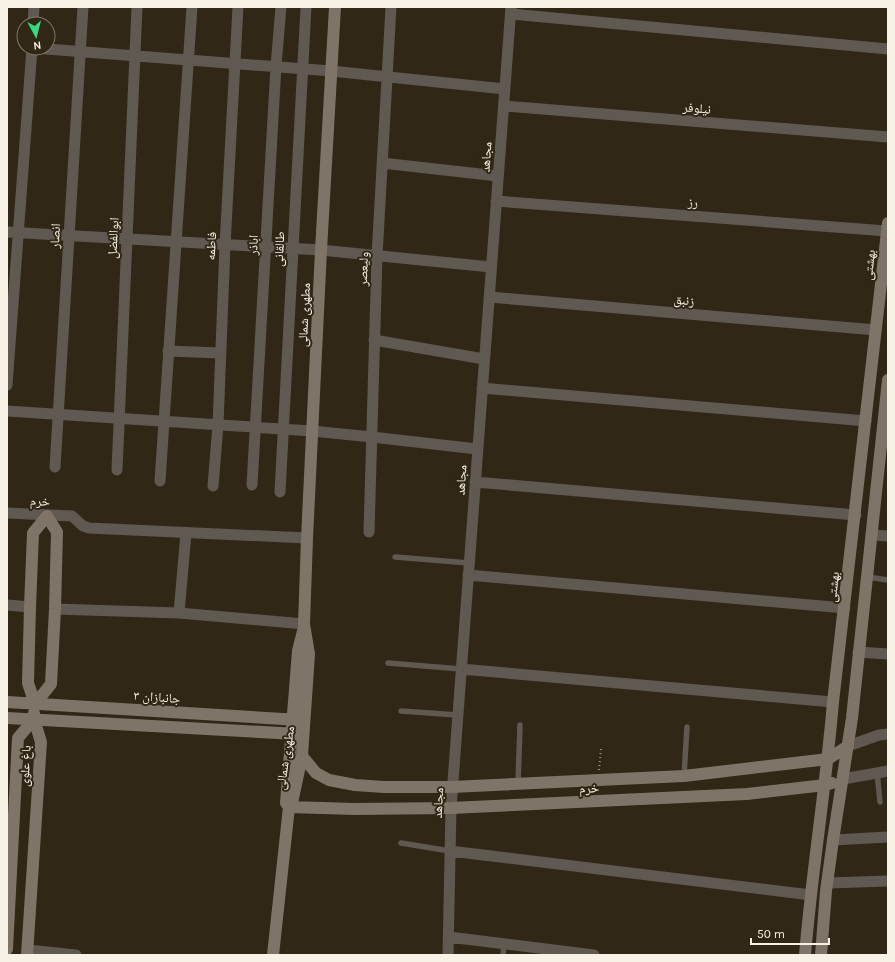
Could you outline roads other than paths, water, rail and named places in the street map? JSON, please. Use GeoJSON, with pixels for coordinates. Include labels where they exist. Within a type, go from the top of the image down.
{"type":"FeatureCollection","features":[{"type":"Feature","properties":{"kind":"street","name":"انصار"},"geometry":{"type":"LineString","coordinates":[[55,467],[83,7]]}},
{"type":"Feature","properties":{"kind":"street","name":"ابوالفضل"},"geometry":{"type":"LineString","coordinates":[[117,470],[137,7]]}},
{"type":"Feature","properties":{"kind":"street"},"geometry":{"type":"LineString","coordinates":[[160,482],[187,60],[192,7]]}},
{"type":"Feature","properties":{"kind":"street","name":"فاطمه"},"geometry":{"type":"LineString","coordinates":[[213,486],[218,425],[225,245],[238,7]]}},
{"type":"Feature","properties":{"kind":"street","name":"اباذر"},"geometry":{"type":"LineString","coordinates":[[252,485],[276,66],[281,7]]}},
{"type":"Feature","properties":{"kind":"street","name":"طالقانی"},"geometry":{"type":"LineString","coordinates":[[280,492],[306,7]]}},
{"type":"Feature","properties":{"kind":"street","name":"مطهری شمالی"},"geometry":{"type":"LineString","coordinates":[[304,624],[309,654],[304,734],[302,756],[292,803],[289,807],[286,802],[292,720],[298,651],[304,624],[321,250],[335,7]]}},
{"type":"Feature","properties":{"kind":"street","name":"ولیعصر"},"geometry":{"type":"LineString","coordinates":[[369,532],[377,256],[391,7]]}},
{"type":"Feature","properties":{"kind":"street"},"geometry":{"type":"LineString","coordinates":[[511,10],[888,49]]}},
{"type":"Feature","properties":{"kind":"street","name":"مجاهد"},"geometry":{"type":"LineString","coordinates":[[448,955],[452,787],[511,10]]}},
{"type":"Feature","properties":{"kind":"street"},"geometry":{"type":"LineString","coordinates":[[56,50],[302,68],[505,89]]}},
{"type":"Feature","properties":{"kind":"street"},"geometry":{"type":"LineString","coordinates":[[7,385],[13,233],[32,56]]}},
{"type":"Feature","properties":{"kind":"street","name":"نیلوفر"},"geometry":{"type":"LineString","coordinates":[[504,106],[888,137]]}},
{"type":"Feature","properties":{"kind":"street"},"geometry":{"type":"LineString","coordinates":[[382,163],[498,176]]}},
{"type":"Feature","properties":{"kind":"street","name":"رز"},"geometry":{"type":"LineString","coordinates":[[496,201],[887,227]]}},
{"type":"Feature","properties":{"kind":"street","name":"بهشتی"},"geometry":{"type":"LineString","coordinates":[[805,955],[828,759],[833,702],[856,515],[887,227]]}},
{"type":"Feature","properties":{"kind":"street"},"geometry":{"type":"LineString","coordinates":[[13,233],[321,250],[491,267]]}},
{"type":"Feature","properties":{"kind":"street","name":"زنبق"},"geometry":{"type":"LineString","coordinates":[[489,298],[876,330]]}},
{"type":"Feature","properties":{"kind":"street"},"geometry":{"type":"LineString","coordinates":[[374,340],[484,359]]}},
{"type":"Feature","properties":{"kind":"street"},"geometry":{"type":"LineString","coordinates":[[168,351],[220,353]]}},
{"type":"Feature","properties":{"kind":"street"},"geometry":{"type":"LineString","coordinates":[[821,955],[833,840],[848,746],[871,535],[885,438],[888,380]]}},
{"type":"Feature","properties":{"kind":"street"},"geometry":{"type":"LineString","coordinates":[[482,388],[866,421]]}},
{"type":"Feature","properties":{"kind":"street"},"geometry":{"type":"LineString","coordinates":[[7,411],[312,431],[477,449]]}},
{"type":"Feature","properties":{"kind":"street"},"geometry":{"type":"LineString","coordinates":[[475,482],[856,515]]}},
{"type":"Feature","properties":{"kind":"street","name":"خرم"},"geometry":{"type":"LineString","coordinates":[[7,513],[72,516],[83,526],[90,528],[186,532]]}},
{"type":"Feature","properties":{"kind":"street"},"geometry":{"type":"LineString","coordinates":[[34,719],[35,704],[28,683],[33,533],[47,516],[57,532],[51,684],[35,704]]}},
{"type":"Feature","properties":{"kind":"street"},"geometry":{"type":"LineString","coordinates":[[179,613],[186,532],[307,538]]}},
{"type":"Feature","properties":{"kind":"street"},"geometry":{"type":"LineString","coordinates":[[871,535],[888,536]]}},
{"type":"Feature","properties":{"kind":"street"},"geometry":{"type":"LineString","coordinates":[[468,575],[845,608]]}},
{"type":"Feature","properties":{"kind":"street"},"geometry":{"type":"LineString","coordinates":[[7,605],[30,606]]}},
{"type":"Feature","properties":{"kind":"street"},"geometry":{"type":"LineString","coordinates":[[55,608],[179,613],[304,624]]}},
{"type":"Feature","properties":{"kind":"street"},"geometry":{"type":"LineString","coordinates":[[858,652],[888,654]]}},
{"type":"Feature","properties":{"kind":"street"},"geometry":{"type":"LineString","coordinates":[[461,669],[833,702]]}},
{"type":"Feature","properties":{"kind":"street","name":"جانبازان ۳"},"geometry":{"type":"LineString","coordinates":[[7,702],[305,720]]}},
{"type":"Feature","properties":{"kind":"street"},"geometry":{"type":"LineString","coordinates":[[241,731],[242,717]]}},
{"type":"Feature","properties":{"kind":"street"},"geometry":{"type":"LineString","coordinates":[[7,718],[304,734]]}},
{"type":"Feature","properties":{"kind":"street","name":"باغ علوی"},"geometry":{"type":"LineString","coordinates":[[7,949],[18,738],[34,719]]}},
{"type":"Feature","properties":{"kind":"street","name":"باغ علوی"},"geometry":{"type":"LineString","coordinates":[[28,952],[41,742],[34,719]]}},
{"type":"Feature","properties":{"kind":"street"},"geometry":{"type":"LineString","coordinates":[[848,746],[878,735],[888,734]]}},
{"type":"Feature","properties":{"kind":"street","name":"خرم"},"geometry":{"type":"LineString","coordinates":[[302,756],[316,773],[329,780],[384,787],[452,787],[684,776],[828,759],[848,746]]}},
{"type":"Feature","properties":{"kind":"street","name":"خرم"},"geometry":{"type":"LineString","coordinates":[[289,807],[355,810],[451,808],[747,794],[825,785],[843,779],[882,771]]}},
{"type":"Feature","properties":{"kind":"street"},"geometry":{"type":"LineString","coordinates":[[273,955],[289,807]]}},
{"type":"Feature","properties":{"kind":"street"},"geometry":{"type":"LineString","coordinates":[[833,840],[888,837]]}},
{"type":"Feature","properties":{"kind":"street"},"geometry":{"type":"LineString","coordinates":[[450,851],[811,895]]}},
{"type":"Feature","properties":{"kind":"street"},"geometry":{"type":"LineString","coordinates":[[828,883],[888,881]]}},
{"type":"Feature","properties":{"kind":"street"},"geometry":{"type":"LineString","coordinates":[[449,937],[503,949],[589,955]]}},
{"type":"Feature","properties":{"kind":"street"},"geometry":{"type":"LineString","coordinates":[[28,952],[76,955]]}},
{"type":"Feature","properties":{"kind":"lane"},"geometry":{"type":"LineString","coordinates":[[395,557],[469,563]]}},
{"type":"Feature","properties":{"kind":"lane"},"geometry":{"type":"LineString","coordinates":[[867,576],[888,580]]}},
{"type":"Feature","properties":{"kind":"lane"},"geometry":{"type":"LineString","coordinates":[[388,663],[461,669]]}},
{"type":"Feature","properties":{"kind":"lane"},"geometry":{"type":"LineString","coordinates":[[401,712],[458,715]]}},
{"type":"Feature","properties":{"kind":"lane"},"geometry":{"type":"LineString","coordinates":[[518,784],[520,725]]}},
{"type":"Feature","properties":{"kind":"lane"},"geometry":{"type":"LineString","coordinates":[[684,776],[687,727]]}},
{"type":"Feature","properties":{"kind":"lane"},"geometry":{"type":"LineString","coordinates":[[880,802],[882,771]]}},
{"type":"Feature","properties":{"kind":"lane"},"geometry":{"type":"LineString","coordinates":[[401,842],[450,851]]}}]}
